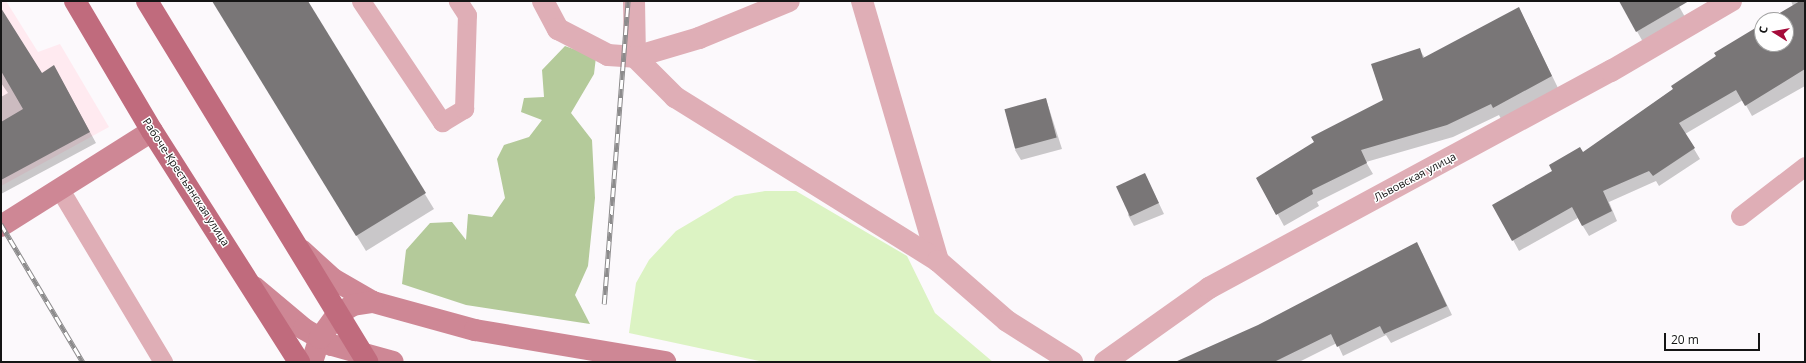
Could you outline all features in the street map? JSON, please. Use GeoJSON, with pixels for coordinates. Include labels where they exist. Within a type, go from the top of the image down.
{"type":"FeatureCollection","features":[{"type":"Feature","properties":{"kind":"main road","name":"Рабоче-Крестьянская улица"},"geometry":{"type":"LineString","coordinates":[[75,1],[152,131],[252,285],[299,362]]}},
{"type":"Feature","properties":{"kind":"main road"},"geometry":{"type":"LineString","coordinates":[[147,1],[292,243],[364,358]]}},
{"type":"Feature","properties":{"kind":"street"},"geometry":{"type":"LineString","coordinates":[[543,1],[558,29],[608,55],[635,57],[699,38],[789,1]]}},
{"type":"Feature","properties":{"kind":"street"},"geometry":{"type":"LineString","coordinates":[[634,1],[635,57],[675,97],[938,261],[1007,321],[1072,362]]}},
{"type":"Feature","properties":{"kind":"street"},"geometry":{"type":"LineString","coordinates":[[862,1],[938,261]]}},
{"type":"Feature","properties":{"kind":"street","name":"Львовская улица"},"geometry":{"type":"LineString","coordinates":[[1105,362],[1209,288],[1611,71],[1731,1]]}},
{"type":"Feature","properties":{"kind":"street"},"geometry":{"type":"LineString","coordinates":[[1,226],[59,188],[152,131]]}},
{"type":"Feature","properties":{"kind":"street"},"geometry":{"type":"LineString","coordinates":[[292,243],[333,279],[374,302],[475,330],[665,362]]}},
{"type":"Feature","properties":{"kind":"street"},"geometry":{"type":"LineString","coordinates":[[252,285],[304,329],[320,338],[364,358],[393,362]]}},
{"type":"Feature","properties":{"kind":"street"},"geometry":{"type":"LineString","coordinates":[[312,362],[320,338],[337,315],[353,305],[374,302]]}},
{"type":"Feature","properties":{"kind":"lane"},"geometry":{"type":"LineString","coordinates":[[362,1],[442,122],[464,109],[467,15],[458,1]]}},
{"type":"Feature","properties":{"kind":"lane"},"geometry":{"type":"LineString","coordinates":[[1740,216],[1805,166]]}},
{"type":"Feature","properties":{"kind":"lane"},"geometry":{"type":"LineString","coordinates":[[59,188],[163,362]]}},
{"type":"Feature","properties":{"kind":"shaded area"},"geometry":{"type":"Polygon","coordinates":[[[1,1],[6,1],[38,52],[60,44],[109,127],[1,186],[1,1]]]}},
{"type":"Feature","properties":{"kind":"green space"},"geometry":{"type":"Polygon","coordinates":[[[565,46],[596,57],[594,74],[571,113],[592,140],[595,198],[588,266],[575,295],[590,324],[466,305],[402,284],[406,250],[430,223],[452,222],[466,240],[468,214],[492,217],[505,198],[497,159],[504,145],[529,137],[542,120],[521,112],[524,98],[544,97],[542,70],[565,46]]]}},
{"type":"Feature","properties":{"kind":"green space"},"geometry":{"type":"Polygon","coordinates":[[[765,191],[796,191],[907,256],[935,313],[993,362],[764,362],[629,333],[636,283],[649,260],[676,231],[735,196],[765,191]]]}},
{"type":"Feature","properties":{"kind":"building"},"geometry":{"type":"Polygon","coordinates":[[[212,1],[308,1],[426,193],[356,236],[212,1]]]}},
{"type":"Feature","properties":{"kind":"building"},"geometry":{"type":"Polygon","coordinates":[[[1619,1],[1689,1],[1636,32],[1619,1]]]}},
{"type":"Feature","properties":{"kind":"building"},"geometry":{"type":"Polygon","coordinates":[[[1800,1],[1805,1],[1805,69],[1745,106],[1736,90],[1679,123],[1695,148],[1653,176],[1649,171],[1603,191],[1612,211],[1582,226],[1572,207],[1512,241],[1492,205],[1552,171],[1549,165],[1580,147],[1583,152],[1673,89],[1671,86],[1716,56],[1714,53],[1754,29],[1754,52],[1794,52],[1794,12],[1781,12],[1800,1]]]}},
{"type":"Feature","properties":{"kind":"building"},"geometry":{"type":"Polygon","coordinates":[[[1519,7],[1552,76],[1493,108],[1491,104],[1447,125],[1361,150],[1367,163],[1312,190],[1313,194],[1276,215],[1256,178],[1314,142],[1311,137],[1383,100],[1371,64],[1420,48],[1423,58],[1519,7]]]}},
{"type":"Feature","properties":{"kind":"building"},"geometry":{"type":"Polygon","coordinates":[[[1,8],[42,73],[54,65],[90,132],[1,180],[1,122],[23,109],[1,71],[1,8]]]}},
{"type":"Feature","properties":{"kind":"building"},"geometry":{"type":"Polygon","coordinates":[[[1046,98],[1057,138],[1015,149],[1004,109],[1046,98]]]}},
{"type":"Feature","properties":{"kind":"building"},"geometry":{"type":"Polygon","coordinates":[[[1145,173],[1159,203],[1130,216],[1116,187],[1145,173]]]}},
{"type":"Feature","properties":{"kind":"building"},"geometry":{"type":"Polygon","coordinates":[[[1417,242],[1447,306],[1384,334],[1380,326],[1337,347],[1331,334],[1274,362],[1175,362],[1258,325],[1417,242]]]}},
{"type":"Feature","properties":{"kind":"railway"},"geometry":{"type":"LineString","coordinates":[[604,304],[628,1]]}},
{"type":"Feature","properties":{"kind":"railway"},"geometry":{"type":"LineString","coordinates":[[1,224],[83,362]]}}]}
